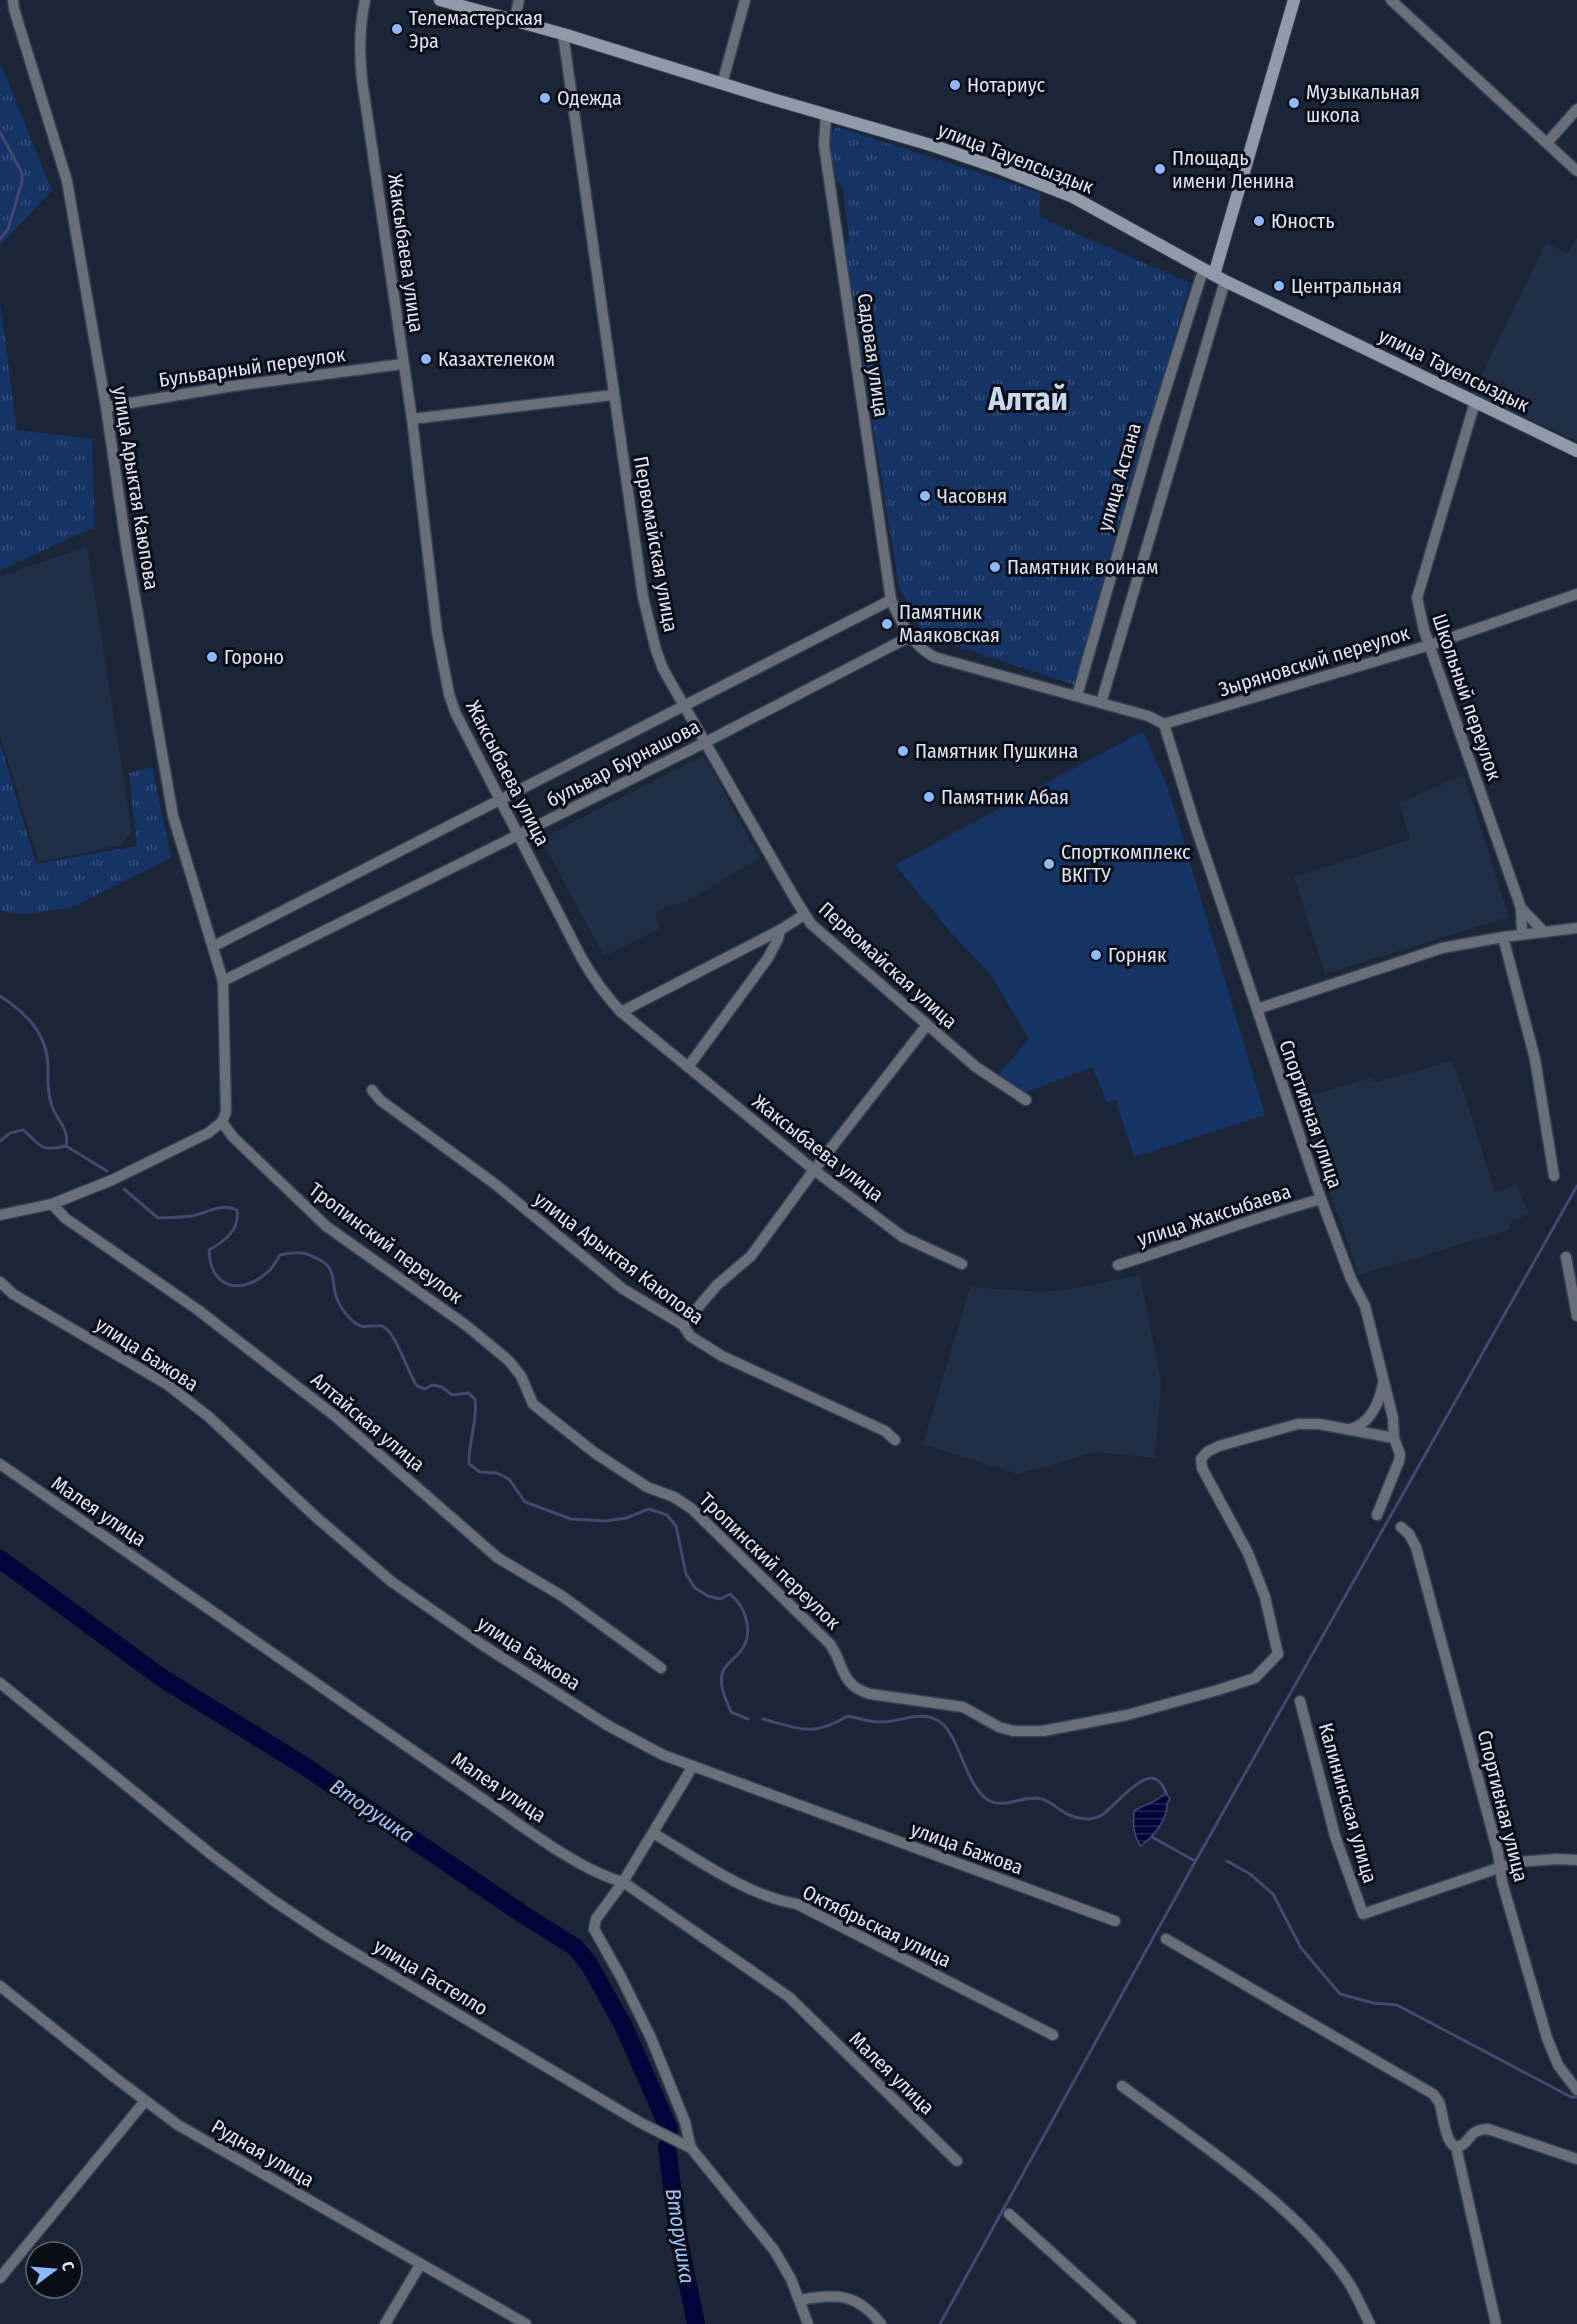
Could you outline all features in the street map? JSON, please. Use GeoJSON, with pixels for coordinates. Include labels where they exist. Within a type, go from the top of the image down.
{"type":"FeatureCollection","features":[{"type":"Feature","properties":{"kind":"street","name":"улица Арыктая Каюпова"},"geometry":{"type":"LineString","coordinates":[[13,0],[68,181],[106,407],[127,551],[173,816],[222,981],[226,1112],[222,1122]]}},
{"type":"Feature","properties":{"kind":"street","name":"Жаксыбаева улица"},"geometry":{"type":"LineString","coordinates":[[365,0],[358,47],[412,420],[437,632],[448,694],[455,712],[597,984],[621,1012],[814,1170],[903,1237],[962,1264]]}},
{"type":"Feature","properties":{"kind":"street","name":"улица Тауелсыздык"},"geometry":{"type":"LineString","coordinates":[[440,0],[563,34],[931,146],[1073,197],[1214,275],[1577,451]]}},
{"type":"Feature","properties":{"kind":"street"},"geometry":{"type":"LineString","coordinates":[[514,21],[519,0]]}},
{"type":"Feature","properties":{"kind":"street"},"geometry":{"type":"LineString","coordinates":[[722,84],[745,0]]}},
{"type":"Feature","properties":{"kind":"street","name":"улица Астана"},"geometry":{"type":"LineString","coordinates":[[1101,704],[1214,275],[1294,0]]}},
{"type":"Feature","properties":{"kind":"street"},"geometry":{"type":"LineString","coordinates":[[1391,0],[1577,171]]}},
{"type":"Feature","properties":{"kind":"street","name":"Первомайская улица"},"geometry":{"type":"LineString","coordinates":[[563,34],[644,597],[656,650],[663,669],[804,915],[976,1067],[1026,1100]]}},
{"type":"Feature","properties":{"kind":"street"},"geometry":{"type":"LineString","coordinates":[[1547,143],[1577,109]]}},
{"type":"Feature","properties":{"kind":"street","name":"Садовая улица"},"geometry":{"type":"LineString","coordinates":[[826,115],[824,145],[891,600],[909,637]]}},
{"type":"Feature","properties":{"kind":"street","name":"улица Астана"},"geometry":{"type":"LineString","coordinates":[[1077,696],[1152,433],[1214,275]]}},
{"type":"Feature","properties":{"kind":"street","name":"Бульварный переулок"},"geometry":{"type":"LineString","coordinates":[[106,407],[233,386],[403,364]]}},
{"type":"Feature","properties":{"kind":"street"},"geometry":{"type":"LineString","coordinates":[[412,420],[614,395]]}},
{"type":"Feature","properties":{"kind":"street","name":"Школьный переулок"},"geometry":{"type":"LineString","coordinates":[[1475,402],[1417,598],[1418,611],[1521,908],[1522,934]]}},
{"type":"Feature","properties":{"kind":"street","name":"Зыряновский переулок"},"geometry":{"type":"LineString","coordinates":[[1164,724],[1184,720],[1430,645],[1577,594]]}},
{"type":"Feature","properties":{"kind":"street","name":"бульвар Бурнашова"},"geometry":{"type":"LineString","coordinates":[[213,946],[891,600]]}},
{"type":"Feature","properties":{"kind":"street"},"geometry":{"type":"LineString","coordinates":[[909,637],[921,650],[934,657],[1148,716],[1164,724]]}},
{"type":"Feature","properties":{"kind":"street","name":"бульвар Бурнашова"},"geometry":{"type":"LineString","coordinates":[[222,981],[519,836],[909,637]]}},
{"type":"Feature","properties":{"kind":"street","name":"Спортивная улица"},"geometry":{"type":"LineString","coordinates":[[1164,724],[1194,822],[1321,1199],[1351,1279],[1365,1306],[1393,1418],[1394,1438],[1400,1454],[1377,1515]]}},
{"type":"Feature","properties":{"kind":"street"},"geometry":{"type":"LineString","coordinates":[[1521,908],[1544,932]]}},
{"type":"Feature","properties":{"kind":"street"},"geometry":{"type":"LineString","coordinates":[[621,1012],[780,930],[804,915]]}},
{"type":"Feature","properties":{"kind":"street"},"geometry":{"type":"LineString","coordinates":[[1257,1009],[1442,948],[1522,934],[1577,928]]}},
{"type":"Feature","properties":{"kind":"street"},"geometry":{"type":"LineString","coordinates":[[688,1067],[768,958],[780,930]]}},
{"type":"Feature","properties":{"kind":"street"},"geometry":{"type":"LineString","coordinates":[[1503,937],[1534,1059],[1554,1176]]}},
{"type":"Feature","properties":{"kind":"street"},"geometry":{"type":"LineString","coordinates":[[683,1325],[717,1285],[751,1256],[814,1170],[927,1025]]}},
{"type":"Feature","properties":{"kind":"street","name":"улица Арыктая Каюпова"},"geometry":{"type":"LineString","coordinates":[[372,1090],[380,1100],[495,1184],[623,1289],[683,1325],[690,1336],[722,1356],[885,1431],[895,1440]]}},
{"type":"Feature","properties":{"kind":"street"},"geometry":{"type":"LineString","coordinates":[[0,1215],[52,1204],[112,1180],[208,1133],[222,1122]]}},
{"type":"Feature","properties":{"kind":"street","name":"Тропинский переулок"},"geometry":{"type":"LineString","coordinates":[[222,1122],[233,1137],[326,1226],[467,1326],[508,1361],[521,1376],[533,1404],[595,1453],[647,1487],[674,1497],[692,1509],[830,1644],[838,1656],[845,1678],[857,1690],[870,1694],[946,1703],[963,1707],[999,1727],[1013,1731],[1043,1731],[1127,1715],[1256,1678],[1278,1654],[1265,1597],[1248,1553],[1202,1468],[1201,1459],[1207,1452],[1219,1446],[1298,1424],[1319,1424],[1349,1429]]}},
{"type":"Feature","properties":{"kind":"street","name":"улица Жаксыбаева"},"geometry":{"type":"LineString","coordinates":[[1118,1265],[1191,1242],[1264,1215],[1321,1199]]}},
{"type":"Feature","properties":{"kind":"street","name":"Алтайская улица"},"geometry":{"type":"LineString","coordinates":[[52,1204],[64,1218],[198,1311],[326,1409],[498,1558],[562,1596],[661,1668]]}},
{"type":"Feature","properties":{"kind":"street"},"geometry":{"type":"LineString","coordinates":[[1566,1257],[1577,1316]]}},
{"type":"Feature","properties":{"kind":"street","name":"улица Бажова"},"geometry":{"type":"LineString","coordinates":[[0,1282],[13,1294],[168,1385],[210,1417],[317,1518],[392,1582],[481,1644],[607,1725],[663,1755],[1115,1921]]}},
{"type":"Feature","properties":{"kind":"street"},"geometry":{"type":"LineString","coordinates":[[1349,1429],[1366,1421],[1381,1394],[1383,1382]]}},
{"type":"Feature","properties":{"kind":"street"},"geometry":{"type":"LineString","coordinates":[[1349,1429],[1394,1438]]}},
{"type":"Feature","properties":{"kind":"street","name":"Малея улица"},"geometry":{"type":"LineString","coordinates":[[0,1464],[480,1797],[559,1850],[608,1878],[623,1882],[789,1997],[957,2161]]}},
{"type":"Feature","properties":{"kind":"street","name":"Спортивная улица"},"geometry":{"type":"LineString","coordinates":[[1401,1527],[1409,1534],[1416,1547],[1502,1882],[1547,2038],[1558,2065],[1577,2090]]}},
{"type":"Feature","properties":{"kind":"street","name":"улица Гастелло"},"geometry":{"type":"LineString","coordinates":[[0,1683],[212,1855],[271,1899],[328,1937],[639,2122],[691,2148],[774,2250],[791,2279],[808,2324]]}},
{"type":"Feature","properties":{"kind":"street","name":"Калининская улица"},"geometry":{"type":"LineString","coordinates":[[1300,1701],[1335,1836],[1363,1914],[1500,1868]]}},
{"type":"Feature","properties":{"kind":"street"},"geometry":{"type":"LineString","coordinates":[[691,2148],[685,2122],[651,2038],[594,1929],[596,1919],[623,1882],[693,1766]]}},
{"type":"Feature","properties":{"kind":"street","name":"Октябрьская улица"},"geometry":{"type":"LineString","coordinates":[[653,1833],[744,1886],[776,1900],[797,1904],[1053,2035]]}},
{"type":"Feature","properties":{"kind":"street"},"geometry":{"type":"LineString","coordinates":[[1500,1868],[1516,1862],[1577,1860]]}},
{"type":"Feature","properties":{"kind":"street"},"geometry":{"type":"LineString","coordinates":[[1166,1939],[1433,2094],[1439,2102],[1443,2125],[1452,2145],[1456,2147],[1496,2324]]}},
{"type":"Feature","properties":{"kind":"street","name":"Рудная улица"},"geometry":{"type":"LineString","coordinates":[[0,1986],[178,2125],[526,2324]]}},
{"type":"Feature","properties":{"kind":"street"},"geometry":{"type":"LineString","coordinates":[[1122,2086],[1269,2196],[1321,2247],[1350,2284],[1370,2324]]}},
{"type":"Feature","properties":{"kind":"street"},"geometry":{"type":"LineString","coordinates":[[0,2278],[145,2101]]}},
{"type":"Feature","properties":{"kind":"street"},"geometry":{"type":"LineString","coordinates":[[1456,2147],[1462,2146],[1474,2132],[1488,2129],[1577,2159]]}},
{"type":"Feature","properties":{"kind":"street"},"geometry":{"type":"LineString","coordinates":[[1009,2214],[1131,2324]]}},
{"type":"Feature","properties":{"kind":"street"},"geometry":{"type":"LineString","coordinates":[[385,2324],[420,2265]]}},
{"type":"Feature","properties":{"kind":"street"},"geometry":{"type":"LineString","coordinates":[[799,2300],[821,2296],[853,2299],[870,2310],[881,2324]]}},
{"type":"Feature","properties":{"kind":"shaded area"},"geometry":{"type":"Polygon","coordinates":[[[1577,237],[1577,441],[1472,394],[1546,243],[1567,253],[1577,237]]]}},
{"type":"Feature","properties":{"kind":"shaded area"},"geometry":{"type":"Polygon","coordinates":[[[87,546],[132,832],[121,845],[39,862],[0,735],[0,577],[87,546]]]}},
{"type":"Feature","properties":{"kind":"shaded area"},"geometry":{"type":"Polygon","coordinates":[[[704,755],[760,858],[683,903],[669,905],[655,913],[660,928],[604,956],[541,839],[704,755]]]}},
{"type":"Feature","properties":{"kind":"shaded area"},"geometry":{"type":"Polygon","coordinates":[[[1464,775],[1509,917],[1325,974],[1294,877],[1410,839],[1399,803],[1464,775]]]}},
{"type":"Feature","properties":{"kind":"shaded area"},"geometry":{"type":"Polygon","coordinates":[[[1452,1061],[1465,1095],[1495,1193],[1516,1184],[1529,1214],[1512,1221],[1508,1230],[1359,1275],[1297,1099],[1371,1078],[1374,1083],[1452,1061]]]}},
{"type":"Feature","properties":{"kind":"shaded area"},"geometry":{"type":"Polygon","coordinates":[[[1140,1275],[1161,1381],[1155,1458],[1096,1452],[1018,1474],[923,1444],[970,1287],[1042,1292],[1071,1289],[1140,1275]]]}},
{"type":"Feature","properties":{"kind":"shaded area"},"geometry":{"type":"Polygon","coordinates":[[[1166,1793],[1170,1799],[1162,1823],[1141,1846],[1135,1834],[1134,1811],[1166,1793]]]}},
{"type":"Feature","properties":{"kind":"green space"},"geometry":{"type":"Polygon","coordinates":[[[0,62],[52,191],[0,245],[0,62]]]}},
{"type":"Feature","properties":{"kind":"green space"},"geometry":{"type":"Polygon","coordinates":[[[837,127],[1041,193],[1039,217],[1190,283],[1075,685],[924,635],[899,587],[844,246],[850,242],[842,185],[835,180],[829,139],[830,133],[837,127]]]}},
{"type":"Feature","properties":{"kind":"green space"},"geometry":{"type":"Polygon","coordinates":[[[0,304],[17,430],[92,439],[95,527],[0,570],[0,304]]]}},
{"type":"Feature","properties":{"kind":"green space","name":"Горняк"},"geometry":{"type":"Polygon","coordinates":[[[1143,731],[1168,788],[1265,1115],[1134,1157],[1116,1100],[1107,1102],[1092,1067],[1023,1093],[998,1075],[1029,1039],[991,975],[953,935],[895,865],[1143,731]]]}},
{"type":"Feature","properties":{"kind":"green space"},"geometry":{"type":"Polygon","coordinates":[[[0,743],[36,864],[137,846],[129,773],[152,767],[171,858],[69,908],[24,914],[0,911],[0,743]]]}},
{"type":"Feature","properties":{"kind":"waterway"},"geometry":{"type":"LineString","coordinates":[[0,132],[22,173],[22,182],[8,229],[0,239]]}},
{"type":"Feature","properties":{"kind":"waterway"},"geometry":{"type":"LineString","coordinates":[[0,996],[26,1017],[44,1044],[47,1054],[48,1089],[53,1109],[66,1134],[66,1146]]}},
{"type":"Feature","properties":{"kind":"waterway"},"geometry":{"type":"LineString","coordinates":[[0,1141],[10,1133],[23,1130],[45,1148],[66,1146],[107,1171]]}},
{"type":"Feature","properties":{"kind":"waterway"},"geometry":{"type":"LineString","coordinates":[[940,2324],[1195,1862],[1577,1186]]}},
{"type":"Feature","properties":{"kind":"waterway"},"geometry":{"type":"LineString","coordinates":[[124,1189],[158,1218],[191,1216],[221,1207],[237,1210],[234,1229],[226,1239],[209,1250],[215,1274],[230,1285],[239,1286],[260,1278],[280,1255],[303,1253],[326,1264],[331,1272],[338,1300],[345,1313],[358,1325],[382,1326],[387,1329],[417,1386],[425,1389],[432,1385],[442,1387],[452,1395],[468,1393],[475,1399],[469,1464],[480,1472],[497,1473],[509,1479],[525,1502],[571,1519],[606,1521],[626,1518],[649,1509],[667,1515],[676,1526],[686,1574],[695,1588],[708,1596],[720,1599],[730,1594],[745,1614],[747,1639],[739,1653],[724,1668],[721,1682],[731,1712],[748,1719]]}},
{"type":"Feature","properties":{"kind":"waterway","name":"Вторушка"},"geometry":{"type":"LineString","coordinates":[[0,1559],[162,1678],[303,1765],[575,1947],[589,1964],[624,2027],[669,2129]]}},
{"type":"Feature","properties":{"kind":"waterway"},"geometry":{"type":"LineString","coordinates":[[763,1719],[797,1728],[815,1729],[836,1723],[848,1716],[879,1722],[930,1717],[945,1726],[973,1782],[980,1792],[994,1803],[1008,1803],[1029,1798],[1042,1799],[1069,1815],[1088,1819],[1100,1816],[1143,1780],[1152,1778],[1160,1782],[1166,1793]]}},
{"type":"Feature","properties":{"kind":"waterway"},"geometry":{"type":"LineString","coordinates":[[1152,1837],[1195,1861]]}},
{"type":"Feature","properties":{"kind":"waterway"},"geometry":{"type":"LineString","coordinates":[[1227,1861],[1250,1874],[1273,1894],[1301,1948],[1340,1994],[1373,2003],[1397,2005],[1571,2097],[1577,2097]]}},
{"type":"Feature","properties":{"kind":"waterway","name":"Вторушка"},"geometry":{"type":"LineString","coordinates":[[667,2147],[679,2241],[696,2324]]}},
{"type":"Feature","properties":{"kind":"place","name":"Телемастерская Эра"},"geometry":{"type":"Point","coordinates":[397,29]}},
{"type":"Feature","properties":{"kind":"place","name":"Нотариус"},"geometry":{"type":"Point","coordinates":[955,85]}},
{"type":"Feature","properties":{"kind":"place","name":"Одежда"},"geometry":{"type":"Point","coordinates":[545,98]}},
{"type":"Feature","properties":{"kind":"place","name":"Музыкальная школа"},"geometry":{"type":"Point","coordinates":[1294,103]}},
{"type":"Feature","properties":{"kind":"place","name":"Площадь имени Ленина"},"geometry":{"type":"Point","coordinates":[1160,169]}},
{"type":"Feature","properties":{"kind":"place","name":"Юность"},"geometry":{"type":"Point","coordinates":[1259,221]}},
{"type":"Feature","properties":{"kind":"place","name":"Центральная"},"geometry":{"type":"Point","coordinates":[1279,286]}},
{"type":"Feature","properties":{"kind":"place","name":"Казахтелеком"},"geometry":{"type":"Point","coordinates":[426,359]}},
{"type":"Feature","properties":{"kind":"place","name":"Часовня"},"geometry":{"type":"Point","coordinates":[925,496]}},
{"type":"Feature","properties":{"kind":"place","name":"Памятник воинам"},"geometry":{"type":"Point","coordinates":[995,567]}},
{"type":"Feature","properties":{"kind":"place","name":"Памятник Маяковская"},"geometry":{"type":"Point","coordinates":[887,624]}},
{"type":"Feature","properties":{"kind":"place","name":"Гороно"},"geometry":{"type":"Point","coordinates":[212,657]}},
{"type":"Feature","properties":{"kind":"place","name":"Памятник Пушкина"},"geometry":{"type":"Point","coordinates":[903,751]}},
{"type":"Feature","properties":{"kind":"place","name":"Памятник Абая"},"geometry":{"type":"Point","coordinates":[929,797]}},
{"type":"Feature","properties":{"kind":"place","name":"Спорткомплекс ВКГТУ"},"geometry":{"type":"Point","coordinates":[1049,864]}},
{"type":"Feature","properties":{"kind":"place","name":"Горняк"},"geometry":{"type":"Point","coordinates":[1096,955]}},
{"type":"Feature","properties":{"kind":"district","name":"Алтай"},"geometry":{"type":"Point","coordinates":[1028,399]}}]}
